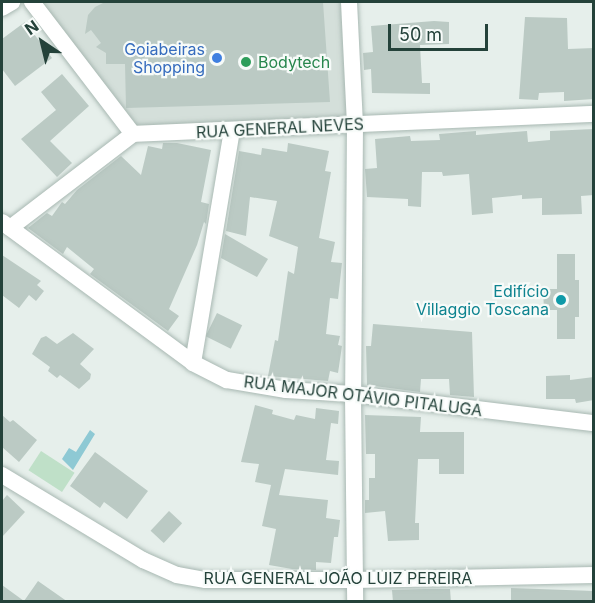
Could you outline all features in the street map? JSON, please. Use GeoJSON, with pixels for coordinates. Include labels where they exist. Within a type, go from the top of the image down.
{"type":"FeatureCollection","features":[{"type":"Feature","properties":{"kind":"street"},"geometry":{"type":"LineString","coordinates":[[2,9],[12,2]]}},
{"type":"Feature","properties":{"kind":"street"},"geometry":{"type":"LineString","coordinates":[[6,225],[133,134],[32,2]]}},
{"type":"Feature","properties":{"kind":"street"},"geometry":{"type":"LineString","coordinates":[[349,2],[355,124],[353,394],[355,602]]}},
{"type":"Feature","properties":{"kind":"street","name":"RUA GENERAL NEVES"},"geometry":{"type":"LineString","coordinates":[[133,134],[594,114]]}},
{"type":"Feature","properties":{"kind":"street"},"geometry":{"type":"LineString","coordinates":[[193,363],[232,131]]}},
{"type":"Feature","properties":{"kind":"street","name":"RUA MAJOR OTÁVIO PITALUGA"},"geometry":{"type":"LineString","coordinates":[[6,225],[193,363],[227,380],[286,390],[353,394],[594,423]]}},
{"type":"Feature","properties":{"kind":"street","name":"RUA GENERAL JOÃO LUIZ PEREIRA"},"geometry":{"type":"LineString","coordinates":[[2,475],[104,538],[177,575],[229,581],[594,575]]}},
{"type":"Feature","properties":{"kind":"shaded area","name":"Goiabeiras Shopping"},"geometry":{"type":"Polygon","coordinates":[[[38,2],[345,2],[351,120],[136,128],[38,2]]]}},
{"type":"Feature","properties":{"kind":"green space"},"geometry":{"type":"Polygon","coordinates":[[[41,451],[75,473],[62,492],[28,470],[41,451]]]}},
{"type":"Feature","properties":{"kind":"water"},"geometry":{"type":"Polygon","coordinates":[[[90,430],[95,434],[73,470],[62,459],[69,448],[76,452],[90,430]]]}},
{"type":"Feature","properties":{"kind":"building","name":"Goiabeiras Shopping"},"geometry":{"type":"Polygon","coordinates":[[[105,2],[323,2],[330,102],[126,108],[125,64],[106,64],[106,53],[96,47],[101,43],[91,30],[85,34],[88,15],[95,7],[105,2]]]}},
{"type":"Feature","properties":{"kind":"building"},"geometry":{"type":"Polygon","coordinates":[[[525,17],[567,18],[568,49],[594,48],[594,99],[564,101],[564,92],[539,93],[538,100],[519,99],[525,17]]]}},
{"type":"Feature","properties":{"kind":"building"},"geometry":{"type":"Polygon","coordinates":[[[25,22],[52,58],[15,86],[2,69],[2,39],[25,22]]]}},
{"type":"Feature","properties":{"kind":"building"},"geometry":{"type":"Polygon","coordinates":[[[449,22],[449,44],[420,45],[422,83],[430,83],[430,94],[372,93],[371,69],[364,70],[363,53],[373,52],[371,26],[449,22]]]}},
{"type":"Feature","properties":{"kind":"building"},"geometry":{"type":"Polygon","coordinates":[[[62,74],[89,106],[50,141],[72,163],[57,177],[21,139],[56,110],[41,92],[62,74]]]}},
{"type":"Feature","properties":{"kind":"building"},"geometry":{"type":"Polygon","coordinates":[[[594,129],[594,195],[581,196],[582,214],[542,215],[542,198],[522,199],[522,195],[492,198],[493,213],[472,215],[469,174],[443,176],[442,172],[422,172],[421,207],[408,206],[408,199],[367,197],[365,169],[377,168],[375,139],[410,136],[411,141],[440,140],[439,134],[476,131],[476,135],[527,131],[528,142],[550,140],[550,131],[594,129]]]}},
{"type":"Feature","properties":{"kind":"building"},"geometry":{"type":"Polygon","coordinates":[[[163,143],[177,143],[211,150],[201,202],[209,204],[206,224],[204,222],[197,245],[169,309],[179,316],[168,331],[90,274],[94,269],[67,247],[63,254],[28,228],[47,213],[52,216],[62,202],[65,204],[77,190],[121,156],[141,175],[148,146],[162,149],[163,143]]]}},
{"type":"Feature","properties":{"kind":"building"},"geometry":{"type":"Polygon","coordinates":[[[288,143],[329,151],[325,171],[331,172],[319,238],[335,242],[331,262],[342,263],[338,299],[330,298],[326,334],[340,336],[338,345],[342,346],[338,373],[330,371],[328,381],[268,376],[275,340],[278,341],[288,271],[294,274],[298,247],[269,236],[277,201],[250,197],[246,236],[226,231],[239,151],[261,155],[262,148],[287,152],[288,143]]]}},
{"type":"Feature","properties":{"kind":"building"},"geometry":{"type":"Polygon","coordinates":[[[225,234],[268,259],[257,277],[221,258],[225,234]]]}},
{"type":"Feature","properties":{"kind":"building","name":"Edifício Villaggio Toscana"},"geometry":{"type":"Polygon","coordinates":[[[557,254],[575,254],[575,280],[579,280],[579,317],[575,317],[575,339],[557,339],[557,310],[544,310],[543,289],[557,289],[557,254]]]}},
{"type":"Feature","properties":{"kind":"building"},"geometry":{"type":"Polygon","coordinates":[[[2,255],[41,281],[37,285],[44,291],[36,301],[29,295],[19,308],[2,295],[2,255]]]}},
{"type":"Feature","properties":{"kind":"building"},"geometry":{"type":"Polygon","coordinates":[[[217,313],[242,325],[231,349],[206,336],[217,313]]]}},
{"type":"Feature","properties":{"kind":"building"},"geometry":{"type":"Polygon","coordinates":[[[373,324],[472,332],[474,397],[450,395],[449,379],[421,379],[420,392],[367,385],[366,346],[371,346],[373,324]]]}},
{"type":"Feature","properties":{"kind":"building"},"geometry":{"type":"Polygon","coordinates":[[[73,333],[94,349],[80,364],[91,374],[90,379],[79,389],[60,375],[57,378],[48,371],[50,367],[32,354],[41,338],[46,336],[57,344],[73,333]]]}},
{"type":"Feature","properties":{"kind":"building"},"geometry":{"type":"Polygon","coordinates":[[[570,375],[570,380],[594,377],[594,400],[576,403],[575,399],[546,399],[546,376],[570,375]]]}},
{"type":"Feature","properties":{"kind":"building"},"geometry":{"type":"Polygon","coordinates":[[[255,405],[273,410],[272,414],[294,420],[296,415],[315,419],[316,408],[339,411],[338,424],[331,423],[326,460],[339,461],[338,475],[285,469],[279,495],[328,500],[326,518],[340,520],[338,537],[334,537],[331,563],[316,562],[316,570],[269,565],[276,529],[262,526],[271,485],[255,482],[259,464],[241,462],[255,405]]]}},
{"type":"Feature","properties":{"kind":"building"},"geometry":{"type":"Polygon","coordinates":[[[2,415],[10,422],[13,420],[37,440],[19,462],[2,447],[2,415]]]}},
{"type":"Feature","properties":{"kind":"building"},"geometry":{"type":"Polygon","coordinates":[[[365,415],[421,417],[420,432],[464,432],[464,474],[439,474],[439,459],[418,459],[415,523],[419,523],[419,540],[388,541],[385,511],[365,513],[365,500],[369,500],[369,478],[375,478],[375,454],[366,454],[365,415]]]}},
{"type":"Feature","properties":{"kind":"building"},"geometry":{"type":"Polygon","coordinates":[[[95,452],[148,491],[127,519],[104,502],[100,508],[70,486],[95,452]]]}},
{"type":"Feature","properties":{"kind":"building"},"geometry":{"type":"Polygon","coordinates":[[[7,495],[25,512],[2,537],[2,501],[7,495]]]}},
{"type":"Feature","properties":{"kind":"building"},"geometry":{"type":"Polygon","coordinates":[[[169,511],[182,523],[164,543],[151,531],[169,511]]]}},
{"type":"Feature","properties":{"kind":"building"},"geometry":{"type":"Polygon","coordinates":[[[38,581],[68,602],[2,602],[2,585],[24,601],[38,581]]]}},
{"type":"Feature","properties":{"kind":"building"},"geometry":{"type":"Polygon","coordinates":[[[511,588],[594,591],[594,602],[511,602],[511,588]]]}},
{"type":"Feature","properties":{"kind":"building"},"geometry":{"type":"Polygon","coordinates":[[[450,589],[451,602],[393,602],[392,590],[450,589]]]}},
{"type":"Feature","properties":{"kind":"place","name":"Goiabeiras Shopping"},"geometry":{"type":"Point","coordinates":[217,58]}},
{"type":"Feature","properties":{"kind":"place","name":"Bodytech"},"geometry":{"type":"Point","coordinates":[246,62]}},
{"type":"Feature","properties":{"kind":"place","name":"Edifício Villaggio Toscana"},"geometry":{"type":"Point","coordinates":[561,300]}}]}
